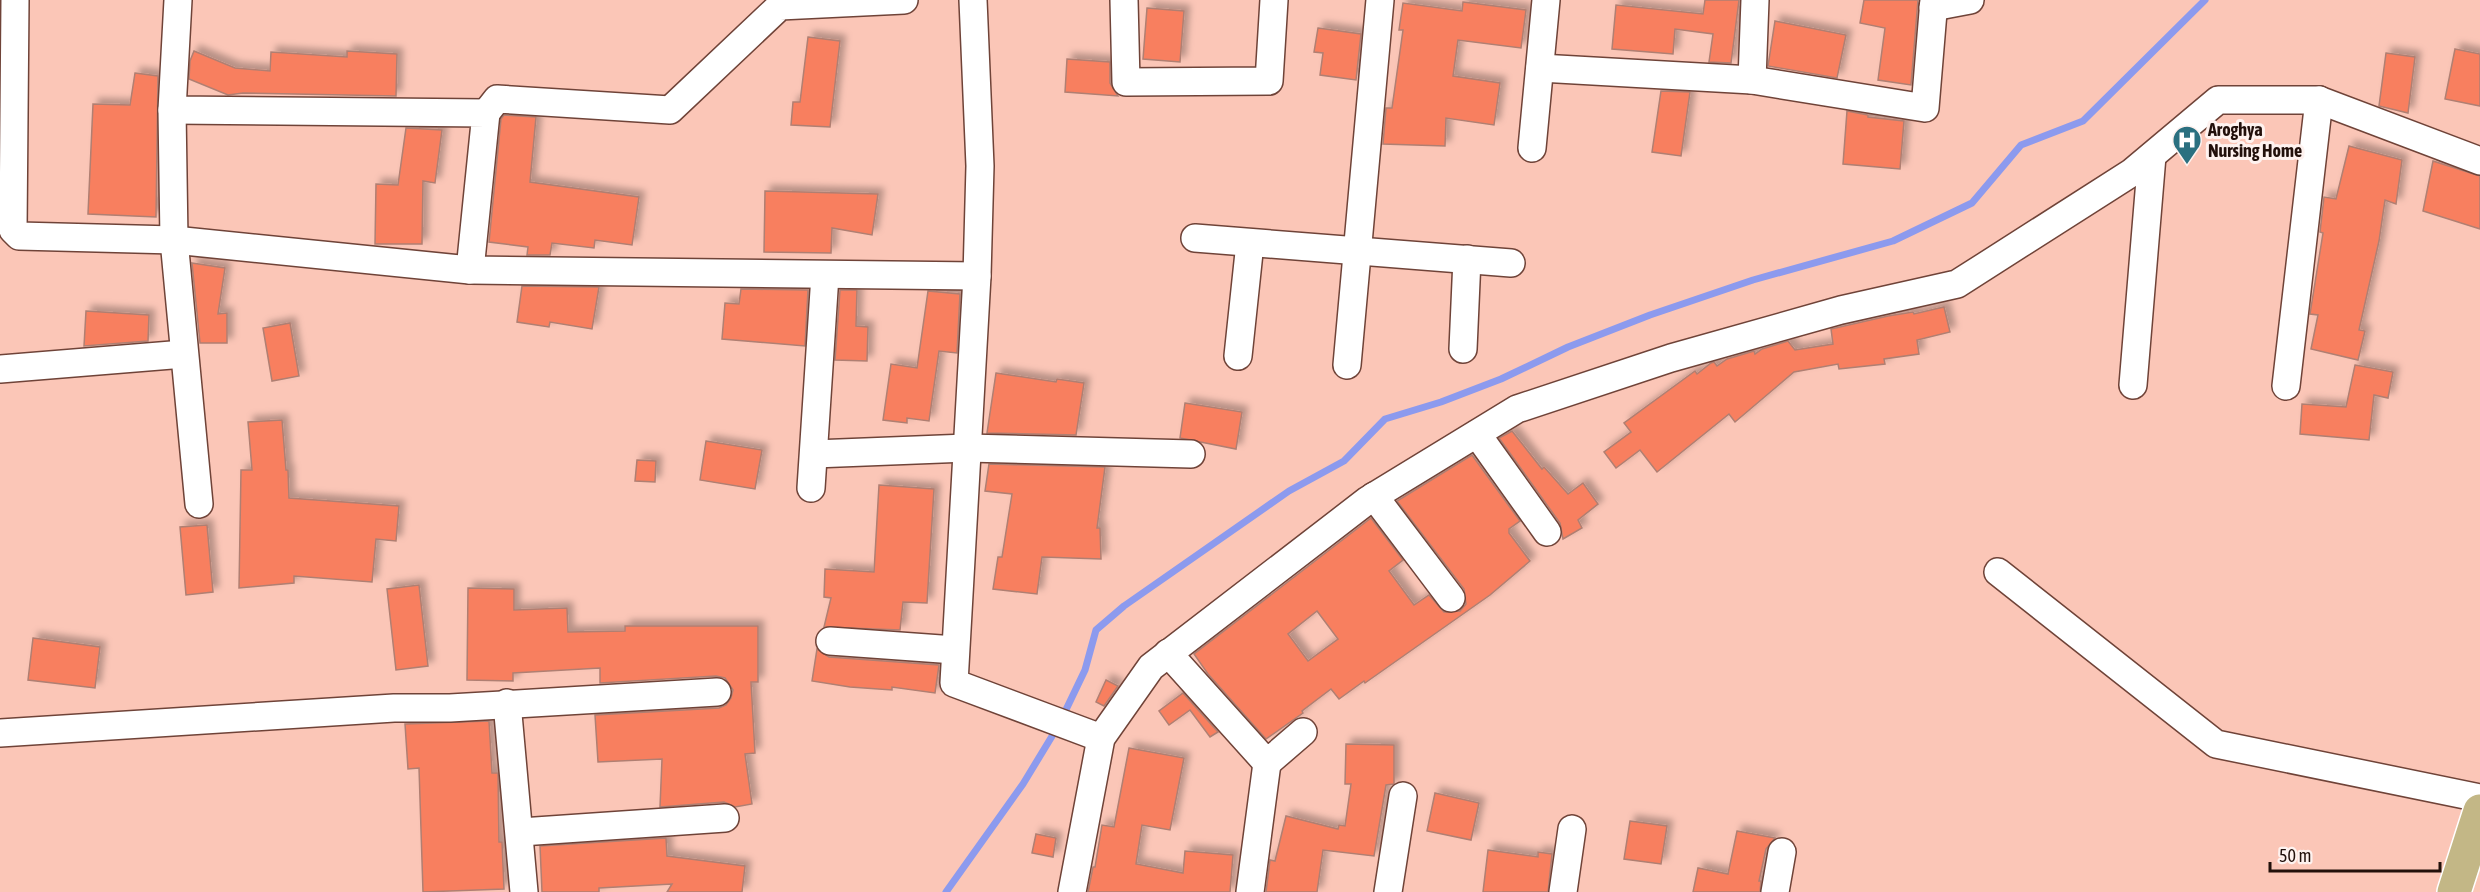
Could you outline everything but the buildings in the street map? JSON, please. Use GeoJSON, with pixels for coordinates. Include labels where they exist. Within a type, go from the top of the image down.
{"type":"FeatureCollection","features":[{"type":"Feature","properties":{"kind":"main road"},"geometry":{"type":"LineString","coordinates":[[2454,892],[2480,810]]}},
{"type":"Feature","properties":{"kind":"main road"},"geometry":{"type":"LineString","coordinates":[[2477,892],[2480,885]]}},
{"type":"Feature","properties":{"kind":"street"},"geometry":{"type":"LineString","coordinates":[[15,0],[13,230],[19,236],[174,240],[470,270],[977,276]]}},
{"type":"Feature","properties":{"kind":"street"},"geometry":{"type":"LineString","coordinates":[[178,0],[172,110],[174,240],[199,504]]}},
{"type":"Feature","properties":{"kind":"street"},"geometry":{"type":"LineString","coordinates":[[470,270],[486,113],[497,99],[670,110],[780,6],[839,1],[904,0]]}},
{"type":"Feature","properties":{"kind":"street"},"geometry":{"type":"LineString","coordinates":[[973,0],[980,166],[977,276],[954,683],[1101,738]]}},
{"type":"Feature","properties":{"kind":"street"},"geometry":{"type":"LineString","coordinates":[[1124,0],[1126,82],[1269,81],[1274,0]]}},
{"type":"Feature","properties":{"kind":"street"},"geometry":{"type":"LineString","coordinates":[[1347,366],[1380,0]]}},
{"type":"Feature","properties":{"kind":"street"},"geometry":{"type":"LineString","coordinates":[[1532,148],[1546,0]]}},
{"type":"Feature","properties":{"kind":"street"},"geometry":{"type":"LineString","coordinates":[[1752,80],[1755,0]]}},
{"type":"Feature","properties":{"kind":"street"},"geometry":{"type":"LineString","coordinates":[[1540,68],[1752,80],[1925,108],[1934,4],[1970,0]]}},
{"type":"Feature","properties":{"kind":"street"},"geometry":{"type":"LineString","coordinates":[[1072,892],[1101,738],[1151,667],[1374,496],[1517,409],[1671,358],[1841,310],[1958,284],[2131,173],[2217,100],[2319,100],[2480,161]]}},
{"type":"Feature","properties":{"kind":"street"},"geometry":{"type":"LineString","coordinates":[[2286,386],[2319,100]]}},
{"type":"Feature","properties":{"kind":"street"},"geometry":{"type":"LineString","coordinates":[[172,110],[486,113]]}},
{"type":"Feature","properties":{"kind":"street"},"geometry":{"type":"LineString","coordinates":[[2133,385],[2151,156]]}},
{"type":"Feature","properties":{"kind":"street"},"geometry":{"type":"LineString","coordinates":[[1195,238],[1511,263]]}},
{"type":"Feature","properties":{"kind":"street"},"geometry":{"type":"LineString","coordinates":[[1238,356],[1250,243]]}},
{"type":"Feature","properties":{"kind":"street"},"geometry":{"type":"LineString","coordinates":[[1463,349],[1467,259]]}},
{"type":"Feature","properties":{"kind":"street"},"geometry":{"type":"LineString","coordinates":[[812,488],[825,275]]}},
{"type":"Feature","properties":{"kind":"street"},"geometry":{"type":"LineString","coordinates":[[0,369],[184,354]]}},
{"type":"Feature","properties":{"kind":"street"},"geometry":{"type":"LineString","coordinates":[[1477,434],[1547,532]]}},
{"type":"Feature","properties":{"kind":"street"},"geometry":{"type":"LineString","coordinates":[[814,454],[967,448],[1191,454]]}},
{"type":"Feature","properties":{"kind":"street"},"geometry":{"type":"LineString","coordinates":[[1374,496],[1451,598]]}},
{"type":"Feature","properties":{"kind":"street"},"geometry":{"type":"LineString","coordinates":[[1998,572],[2216,744],[2480,798]]}},
{"type":"Feature","properties":{"kind":"street"},"geometry":{"type":"LineString","coordinates":[[830,641],[955,650]]}},
{"type":"Feature","properties":{"kind":"street"},"geometry":{"type":"LineString","coordinates":[[1168,653],[1267,763]]}},
{"type":"Feature","properties":{"kind":"street"},"geometry":{"type":"LineString","coordinates":[[0,733],[717,692]]}},
{"type":"Feature","properties":{"kind":"street"},"geometry":{"type":"LineString","coordinates":[[507,703],[521,832],[524,892]]}},
{"type":"Feature","properties":{"kind":"street"},"geometry":{"type":"LineString","coordinates":[[1250,892],[1267,763],[1303,732]]}},
{"type":"Feature","properties":{"kind":"street"},"geometry":{"type":"LineString","coordinates":[[1388,892],[1403,796]]}},
{"type":"Feature","properties":{"kind":"street"},"geometry":{"type":"LineString","coordinates":[[521,832],[725,818]]}},
{"type":"Feature","properties":{"kind":"street"},"geometry":{"type":"LineString","coordinates":[[1563,892],[1572,829]]}},
{"type":"Feature","properties":{"kind":"street"},"geometry":{"type":"LineString","coordinates":[[1775,892],[1782,852]]}},
{"type":"Feature","properties":{"kind":"waterway"},"geometry":{"type":"LineString","coordinates":[[1062,718],[1085,670],[1096,630],[1124,606],[1289,491],[1344,461],[1385,419],[1441,402],[1501,379],[1568,347],[1650,315],[1753,280],[1893,241],[1972,203],[2021,145],[2083,121],[2205,0]]}},
{"type":"Feature","properties":{"kind":"waterway"},"geometry":{"type":"LineString","coordinates":[[946,892],[1023,784],[1057,728]]}},
{"type":"Feature","properties":{"kind":"place","name":"Aroghya Nursing Home"},"geometry":{"type":"Point","coordinates":[2187,166]}}]}
